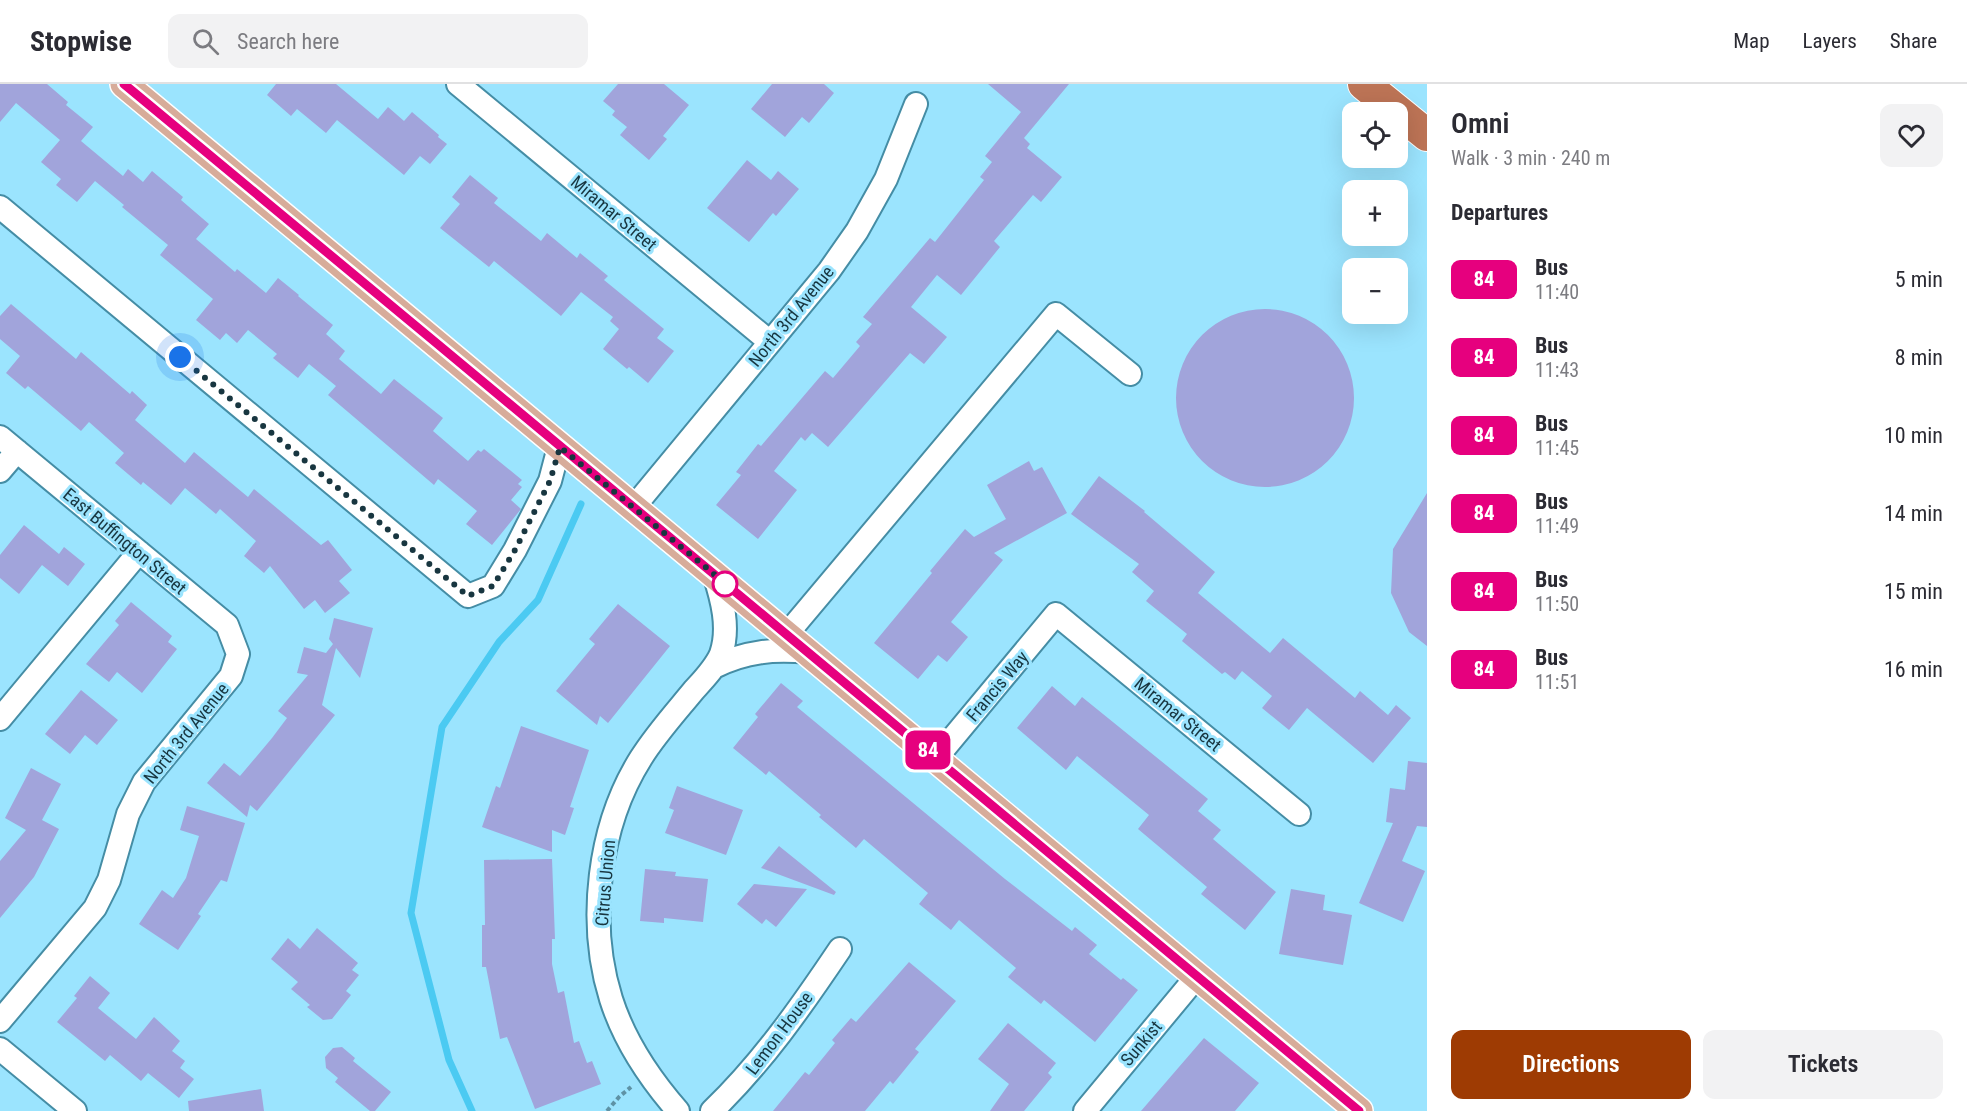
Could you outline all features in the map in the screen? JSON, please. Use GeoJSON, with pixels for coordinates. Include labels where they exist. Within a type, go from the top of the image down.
{"type":"FeatureCollection","features":[{"type":"Feature","properties":{"kind":"highway"},"geometry":{"type":"LineString","coordinates":[[1364,84],[1427,135]]}},
{"type":"Feature","properties":{"kind":"main road"},"geometry":{"type":"LineString","coordinates":[[124,84],[633,508],[937,757],[1359,1111]]}},
{"type":"Feature","properties":{"kind":"street","name":"Miramar Street"},"geometry":{"type":"LineString","coordinates":[[458,84],[770,342]]}},
{"type":"Feature","properties":{"kind":"street","name":"North 3rd Avenue"},"geometry":{"type":"LineString","coordinates":[[633,508],[829,271],[857,231],[886,179],[916,104]]}},
{"type":"Feature","properties":{"kind":"street"},"geometry":{"type":"LineString","coordinates":[[0,207],[468,596],[493,586],[515,550],[550,481],[560,447]]}},
{"type":"Feature","properties":{"kind":"street"},"geometry":{"type":"LineString","coordinates":[[786,634],[1056,314],[1130,374]]}},
{"type":"Feature","properties":{"kind":"street"},"geometry":{"type":"LineString","coordinates":[[0,471],[8,444]]}},
{"type":"Feature","properties":{"kind":"street","name":"East Buffington Street"},"geometry":{"type":"LineString","coordinates":[[8,444],[227,625],[238,654]]}},
{"type":"Feature","properties":{"kind":"street"},"geometry":{"type":"LineString","coordinates":[[0,718],[139,552]]}},
{"type":"Feature","properties":{"kind":"street","name":"Citrus Union"},"geometry":{"type":"LineString","coordinates":[[678,1111],[663,1094],[630,1043],[611,999],[601,954],[602,866],[609,831],[623,793],[640,759],[659,731],[714,667],[721,653],[725,624],[723,604],[714,574]]}},
{"type":"Feature","properties":{"kind":"street","name":"Miramar Street"},"geometry":{"type":"LineString","coordinates":[[1056,614],[1299,814]]}},
{"type":"Feature","properties":{"kind":"street","name":"Francis Way"},"geometry":{"type":"LineString","coordinates":[[937,757],[1056,614]]}},
{"type":"Feature","properties":{"kind":"street","name":"Citrus Union"},"geometry":{"type":"LineString","coordinates":[[714,667],[736,657],[759,651],[781,649],[808,652]]}},
{"type":"Feature","properties":{"kind":"street","name":"North 3rd Avenue"},"geometry":{"type":"LineString","coordinates":[[0,1021],[96,908],[110,880],[128,814],[144,782],[231,676],[238,654]]}},
{"type":"Feature","properties":{"kind":"street","name":"Lemon House"},"geometry":{"type":"LineString","coordinates":[[712,1111],[736,1088],[764,1055],[799,1010],[840,949]]}},
{"type":"Feature","properties":{"kind":"street","name":"Sunkist"},"geometry":{"type":"LineString","coordinates":[[1085,1111],[1198,975]]}},
{"type":"Feature","properties":{"kind":"street"},"geometry":{"type":"LineString","coordinates":[[0,1049],[75,1111]]}},
{"type":"Feature","properties":{"kind":"path"},"geometry":{"type":"LineString","coordinates":[[607,1111],[618,1097],[631,1087]]}},
{"type":"Feature","properties":{"kind":"building"},"geometry":{"type":"Polygon","coordinates":[[[0,84],[47,84],[68,102],[66,105],[93,127],[81,141],[123,176],[128,169],[143,182],[152,171],[183,197],[181,200],[209,224],[196,239],[235,272],[237,269],[266,293],[278,278],[333,325],[326,334],[345,351],[339,359],[381,394],[394,379],[443,418],[433,431],[468,461],[478,450],[481,452],[484,449],[522,480],[518,484],[522,487],[511,500],[521,509],[492,545],[466,524],[477,511],[438,479],[434,485],[328,395],[336,386],[309,364],[298,378],[273,358],[277,354],[248,330],[237,343],[226,333],[220,340],[196,320],[213,299],[160,255],[168,245],[95,181],[77,202],[56,185],[61,179],[41,162],[60,140],[16,103],[0,122],[0,84]]]}},
{"type":"Feature","properties":{"kind":"building"},"geometry":{"type":"Polygon","coordinates":[[[276,84],[336,84],[378,119],[388,107],[404,121],[412,112],[447,144],[430,164],[420,156],[404,175],[337,120],[326,133],[297,109],[291,116],[267,95],[276,84]]]}},
{"type":"Feature","properties":{"kind":"building"},"geometry":{"type":"Polygon","coordinates":[[[618,84],[664,84],[689,105],[663,136],[667,139],[649,160],[620,135],[627,127],[612,115],[615,111],[603,101],[618,84]]]}},
{"type":"Feature","properties":{"kind":"building"},"geometry":{"type":"Polygon","coordinates":[[[772,84],[824,84],[834,93],[809,123],[802,117],[785,137],[751,109],[772,84]]]}},
{"type":"Feature","properties":{"kind":"building"},"geometry":{"type":"Polygon","coordinates":[[[988,84],[1069,84],[1024,138],[1030,144],[1027,148],[1062,177],[1041,202],[1033,195],[994,241],[1000,247],[961,295],[937,275],[911,307],[947,337],[924,364],[910,353],[828,447],[812,433],[805,441],[801,437],[774,471],[797,490],[758,539],[716,505],[741,475],[736,472],[758,444],[761,446],[825,371],[833,378],[860,346],[856,342],[872,324],[863,317],[930,238],[935,242],[984,180],[980,177],[992,162],[985,156],[1021,112],[988,84]]]}},
{"type":"Feature","properties":{"kind":"building"},"geometry":{"type":"Polygon","coordinates":[[[747,160],[771,180],[778,171],[799,189],[776,216],[773,213],[749,242],[707,208],[747,160]]]}},
{"type":"Feature","properties":{"kind":"building"},"geometry":{"type":"Polygon","coordinates":[[[470,175],[498,198],[494,203],[541,241],[547,233],[577,258],[580,253],[608,276],[604,280],[664,329],[657,338],[674,351],[648,383],[603,349],[619,329],[610,321],[613,317],[581,292],[561,316],[494,261],[489,267],[440,228],[460,204],[452,197],[470,175]]]}},
{"type":"Feature","properties":{"kind":"building"},"geometry":{"type":"Polygon","coordinates":[[[11,304],[76,359],[81,352],[130,394],[132,391],[147,405],[135,420],[185,463],[194,452],[248,497],[254,489],[321,545],[328,540],[352,570],[339,581],[350,593],[325,613],[315,600],[304,609],[270,566],[264,573],[244,556],[256,541],[220,509],[216,514],[185,488],[171,505],[143,482],[141,485],[115,463],[124,453],[89,422],[81,431],[28,386],[25,389],[6,373],[20,356],[0,339],[0,316],[11,304]]]}},
{"type":"Feature","properties":{"kind":"building"},"geometry":{"type":"Polygon","coordinates":[[[1265,309],[1299,316],[1328,335],[1347,364],[1354,398],[1347,432],[1328,461],[1299,480],[1265,487],[1231,480],[1202,461],[1183,432],[1176,398],[1183,364],[1202,335],[1231,316],[1265,309]]]}},
{"type":"Feature","properties":{"kind":"building"},"geometry":{"type":"Polygon","coordinates":[[[1029,461],[1034,471],[1042,467],[1067,513],[994,553],[1003,560],[951,622],[968,637],[947,662],[938,655],[918,679],[874,643],[965,529],[974,537],[1006,519],[987,485],[1029,461]]]}},
{"type":"Feature","properties":{"kind":"building"},"geometry":{"type":"Polygon","coordinates":[[[1099,476],[1145,511],[1215,572],[1198,593],[1270,653],[1283,638],[1355,698],[1360,691],[1388,715],[1396,705],[1411,718],[1373,763],[1307,708],[1289,730],[1262,708],[1272,696],[1242,671],[1235,680],[1225,672],[1222,674],[1182,641],[1187,634],[1146,601],[1154,591],[1132,572],[1139,564],[1071,514],[1099,476]]]}},
{"type":"Feature","properties":{"kind":"building"},"geometry":{"type":"Polygon","coordinates":[[[1427,493],[1427,646],[1409,632],[1391,593],[1393,549],[1427,493]]]}},
{"type":"Feature","properties":{"kind":"building"},"geometry":{"type":"Polygon","coordinates":[[[24,525],[59,554],[64,547],[85,564],[68,586],[42,565],[19,594],[0,578],[0,555],[24,525]]]}},
{"type":"Feature","properties":{"kind":"building"},"geometry":{"type":"Polygon","coordinates":[[[131,602],[172,636],[168,642],[177,649],[142,693],[117,672],[109,682],[86,664],[119,625],[115,621],[131,602]]]}},
{"type":"Feature","properties":{"kind":"building"},"geometry":{"type":"Polygon","coordinates":[[[618,604],[670,646],[608,723],[600,716],[597,725],[556,691],[595,644],[589,639],[618,604]]]}},
{"type":"Feature","properties":{"kind":"building"},"geometry":{"type":"Polygon","coordinates":[[[334,618],[373,628],[360,678],[336,648],[322,705],[335,715],[257,811],[250,805],[247,817],[207,783],[224,763],[240,776],[272,738],[287,718],[278,711],[308,675],[297,673],[304,647],[326,653],[333,644],[329,639],[334,618]]]}},
{"type":"Feature","properties":{"kind":"building"},"geometry":{"type":"Polygon","coordinates":[[[781,683],[803,701],[797,707],[1005,879],[1072,931],[1075,927],[1097,945],[1089,954],[1121,980],[1123,978],[1138,990],[1095,1042],[1044,1000],[1041,1004],[1008,977],[1016,968],[959,920],[951,930],[919,904],[928,893],[864,839],[856,848],[769,771],[766,775],[733,748],[758,717],[755,714],[781,683]]]}},
{"type":"Feature","properties":{"kind":"building"},"geometry":{"type":"Polygon","coordinates":[[[1052,686],[1075,706],[1082,697],[1208,799],[1198,811],[1221,830],[1213,839],[1276,892],[1245,930],[1201,894],[1207,887],[1138,829],[1149,815],[1077,756],[1066,770],[1017,728],[1052,686]]]}},
{"type":"Feature","properties":{"kind":"building"},"geometry":{"type":"Polygon","coordinates":[[[81,690],[118,720],[97,745],[85,735],[70,754],[45,734],[81,690]]]}},
{"type":"Feature","properties":{"kind":"building"},"geometry":{"type":"Polygon","coordinates":[[[521,726],[589,750],[570,807],[574,808],[565,835],[552,830],[552,852],[482,827],[496,786],[500,788],[521,726]]]}},
{"type":"Feature","properties":{"kind":"building"},"geometry":{"type":"Polygon","coordinates":[[[1408,761],[1427,763],[1427,827],[1417,826],[1402,861],[1425,871],[1403,922],[1359,903],[1393,823],[1386,822],[1390,788],[1405,790],[1408,761]]]}},
{"type":"Feature","properties":{"kind":"building"},"geometry":{"type":"Polygon","coordinates":[[[31,768],[61,784],[42,820],[59,829],[34,877],[0,918],[0,861],[26,830],[5,818],[31,768]]]}},
{"type":"Feature","properties":{"kind":"building"},"geometry":{"type":"Polygon","coordinates":[[[677,786],[743,810],[726,855],[665,833],[674,810],[669,808],[677,786]]]}},
{"type":"Feature","properties":{"kind":"building"},"geometry":{"type":"Polygon","coordinates":[[[187,806],[245,823],[227,882],[221,880],[198,914],[201,916],[178,950],[139,924],[162,890],[173,898],[186,878],[199,836],[180,830],[187,806]]]}},
{"type":"Feature","properties":{"kind":"building"},"geometry":{"type":"Polygon","coordinates":[[[779,846],[836,892],[834,895],[761,868],[779,846]]]}},
{"type":"Feature","properties":{"kind":"building"},"geometry":{"type":"Polygon","coordinates":[[[552,859],[555,939],[552,939],[552,964],[558,993],[564,991],[574,1043],[579,1041],[587,1063],[592,1061],[601,1084],[535,1109],[507,1037],[500,1039],[486,967],[482,967],[482,925],[485,925],[484,860],[552,859]]]}},
{"type":"Feature","properties":{"kind":"building"},"geometry":{"type":"Polygon","coordinates":[[[645,869],[676,872],[675,876],[708,879],[703,922],[664,918],[664,923],[640,921],[645,869]]]}},
{"type":"Feature","properties":{"kind":"building"},"geometry":{"type":"Polygon","coordinates":[[[754,884],[807,889],[776,927],[766,919],[762,924],[737,904],[754,884]]]}},
{"type":"Feature","properties":{"kind":"building"},"geometry":{"type":"Polygon","coordinates":[[[1291,889],[1325,895],[1323,910],[1352,915],[1343,965],[1279,954],[1291,889]]]}},
{"type":"Feature","properties":{"kind":"building"},"geometry":{"type":"Polygon","coordinates":[[[317,928],[358,963],[352,970],[359,975],[346,991],[351,995],[332,1019],[323,1020],[307,1007],[310,1005],[291,989],[298,982],[271,959],[288,938],[300,949],[317,928]]]}},
{"type":"Feature","properties":{"kind":"building"},"geometry":{"type":"Polygon","coordinates":[[[909,962],[956,1001],[915,1049],[919,1052],[893,1084],[890,1081],[865,1111],[773,1111],[805,1072],[809,1075],[835,1043],[832,1040],[851,1018],[856,1022],[909,962]]]}},
{"type":"Feature","properties":{"kind":"building"},"geometry":{"type":"Polygon","coordinates":[[[90,976],[110,993],[98,1008],[136,1039],[154,1017],[180,1041],[172,1051],[185,1061],[180,1068],[194,1079],[179,1098],[148,1073],[141,1081],[110,1055],[105,1061],[57,1022],[77,998],[74,996],[90,976]]]}},
{"type":"Feature","properties":{"kind":"building"},"geometry":{"type":"Polygon","coordinates":[[[1008,1023],[1056,1063],[1048,1073],[1052,1077],[1024,1111],[990,1111],[1009,1084],[978,1059],[1008,1023]]]}},
{"type":"Feature","properties":{"kind":"building"},"geometry":{"type":"Polygon","coordinates":[[[1204,1038],[1259,1083],[1235,1111],[1141,1111],[1204,1038]]]}},
{"type":"Feature","properties":{"kind":"building"},"geometry":{"type":"Polygon","coordinates":[[[342,1047],[355,1058],[353,1061],[391,1092],[375,1111],[370,1111],[335,1082],[338,1078],[326,1068],[325,1057],[333,1048],[342,1047]]]}},
{"type":"Feature","properties":{"kind":"building"},"geometry":{"type":"Polygon","coordinates":[[[261,1089],[264,1111],[189,1111],[188,1101],[261,1089]]]}},
{"type":"Feature","properties":{"kind":"waterway"},"geometry":{"type":"LineString","coordinates":[[472,1111],[449,1060],[411,913],[442,727],[499,642],[538,600],[581,504]]}},
{"type":"Feature","properties":{"kind":"bus line","name":"84"},"geometry":{"type":"LineString","coordinates":[[124,84],[633,508],[937,757],[1359,1111]]}},
{"type":"Feature","properties":{"kind":"route"},"geometry":{"type":"LineString","coordinates":[[180,357],[468,596],[493,586],[515,550],[550,481],[560,447],[714,574],[718,589],[725,584]]}}]}
